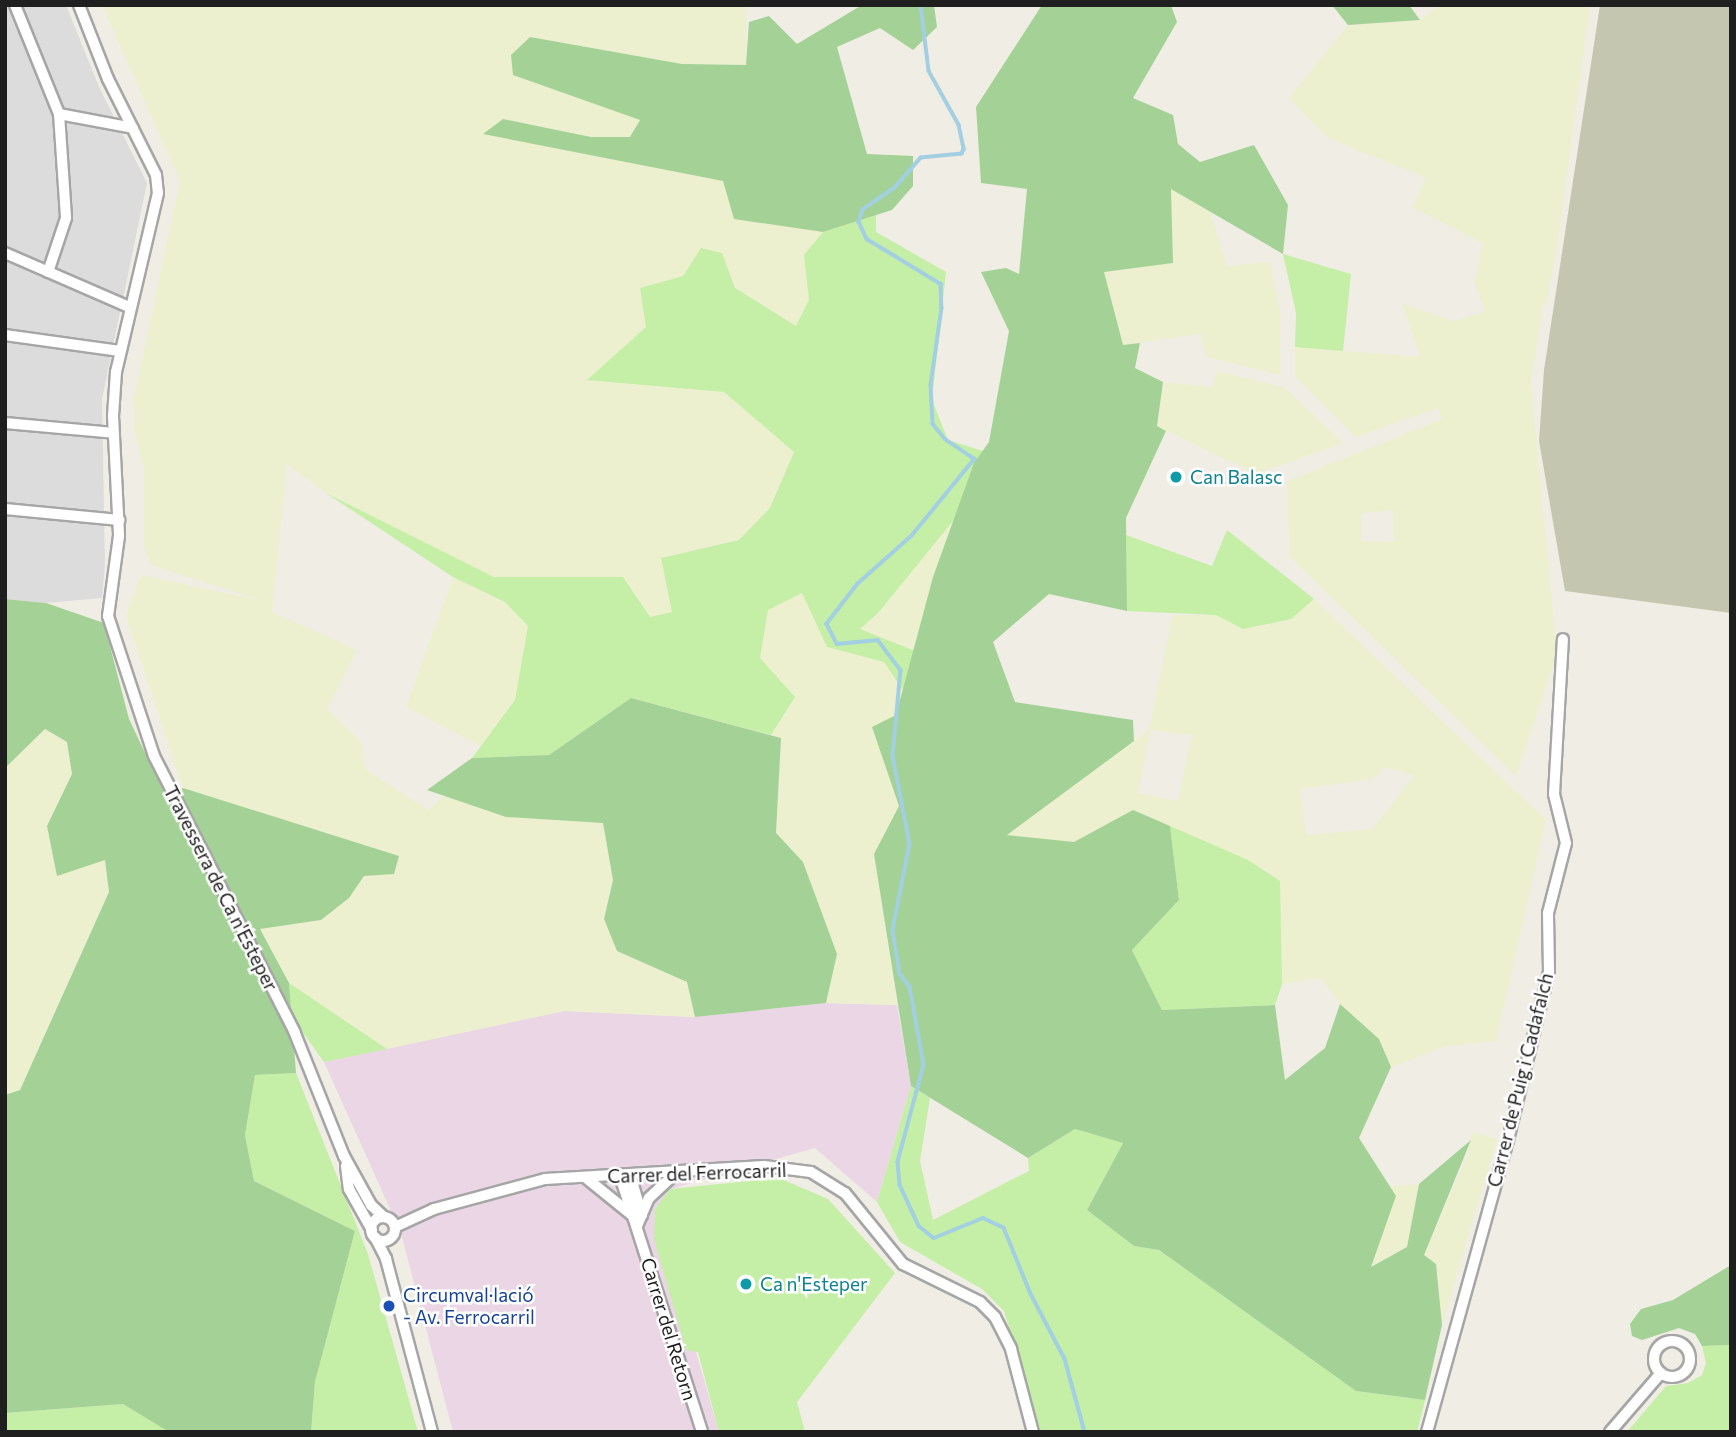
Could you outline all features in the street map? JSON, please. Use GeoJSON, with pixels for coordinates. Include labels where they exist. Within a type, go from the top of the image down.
{"type":"FeatureCollection","features":[{"type":"Feature","properties":{"kind":"street"},"geometry":{"type":"LineString","coordinates":[[15,5],[59,114],[66,218],[48,272]]}},
{"type":"Feature","properties":{"kind":"street"},"geometry":{"type":"LineString","coordinates":[[5,509],[119,520],[114,433],[120,351],[158,193],[156,175],[79,5]]}},
{"type":"Feature","properties":{"kind":"street"},"geometry":{"type":"LineString","coordinates":[[59,114],[133,128]]}},
{"type":"Feature","properties":{"kind":"street"},"geometry":{"type":"LineString","coordinates":[[5,253],[129,307]]}},
{"type":"Feature","properties":{"kind":"street"},"geometry":{"type":"LineString","coordinates":[[5,335],[120,351]]}},
{"type":"Feature","properties":{"kind":"street"},"geometry":{"type":"LineString","coordinates":[[5,423],[114,433]]}},
{"type":"Feature","properties":{"kind":"street","name":"Travessera de Ca n'Esteper"},"geometry":{"type":"LineString","coordinates":[[119,520],[108,616],[154,756],[294,1031],[344,1156],[371,1205],[390,1225],[386,1259]]}},
{"type":"Feature","properties":{"kind":"street","name":"Carrer de Puig i Cadafalch"},"geometry":{"type":"LineString","coordinates":[[1427,1432],[1509,1135],[1549,972],[1548,913],[1566,843],[1554,794],[1563,639]]}},
{"type":"Feature","properties":{"kind":"street","name":"Travessera de Ca n'Esteper"},"geometry":{"type":"LineString","coordinates":[[344,1156],[349,1189],[386,1259],[432,1432]]}},
{"type":"Feature","properties":{"kind":"street","name":"Carrer del Ferrocarril"},"geometry":{"type":"LineString","coordinates":[[390,1225],[507,1186],[585,1177],[764,1166],[811,1172],[829,1180],[903,1264],[980,1302],[995,1317],[1011,1349],[1033,1432]]}},
{"type":"Feature","properties":{"kind":"street"},"geometry":{"type":"LineString","coordinates":[[585,1177],[638,1220],[649,1198],[677,1172]]}},
{"type":"Feature","properties":{"kind":"street","name":"Carrer del Retorn"},"geometry":{"type":"LineString","coordinates":[[625,1175],[702,1432]]}},
{"type":"Feature","properties":{"kind":"street"},"geometry":{"type":"LineString","coordinates":[[374,1234],[375,1221],[390,1225]]}},
{"type":"Feature","properties":{"kind":"street"},"geometry":{"type":"LineString","coordinates":[[374,1234],[390,1225]]}},
{"type":"Feature","properties":{"kind":"street"},"geometry":{"type":"LineString","coordinates":[[1610,1432],[1661,1373]]}},
{"type":"Feature","properties":{"kind":"shaded area"},"geometry":{"type":"Polygon","coordinates":[[[5,5],[66,5],[99,87],[147,183],[102,399],[105,565],[102,598],[46,603],[5,599],[5,5]]]}},
{"type":"Feature","properties":{"kind":"shaded area"},"geometry":{"type":"Polygon","coordinates":[[[102,5],[746,5],[746,65],[682,64],[530,37],[513,75],[640,119],[630,137],[591,137],[503,119],[485,134],[724,181],[734,219],[823,232],[804,255],[809,300],[796,326],[735,288],[722,253],[684,276],[640,288],[646,327],[588,379],[724,392],[794,452],[770,508],[739,540],[661,558],[672,612],[650,617],[623,577],[494,577],[326,493],[287,464],[272,612],[357,650],[327,709],[361,742],[365,769],[428,810],[444,796],[506,817],[603,823],[613,880],[604,919],[617,951],[687,982],[695,1017],[564,1011],[387,1049],[289,983],[260,929],[321,920],[349,898],[364,876],[399,856],[183,788],[126,616],[141,575],[263,601],[151,565],[144,548],[144,467],[135,434],[134,399],[180,181],[102,5]]]}},
{"type":"Feature","properties":{"kind":"shaded area"},"geometry":{"type":"Polygon","coordinates":[[[1440,5],[1590,5],[1557,247],[1546,305],[1543,305],[1531,384],[1557,654],[1516,776],[1290,557],[1287,481],[1442,419],[1438,408],[1356,437],[1295,376],[1295,347],[1420,357],[1403,304],[1454,321],[1485,312],[1475,283],[1482,243],[1412,207],[1426,178],[1328,138],[1289,98],[1348,25],[1420,20],[1440,5]],[[1393,510],[1362,513],[1361,541],[1394,542],[1393,510]]]}},
{"type":"Feature","properties":{"kind":"shaded area"},"geometry":{"type":"Polygon","coordinates":[[[1600,5],[1731,5],[1731,613],[1565,591],[1539,441],[1544,370],[1600,5]]]}},
{"type":"Feature","properties":{"kind":"shaded area"},"geometry":{"type":"Polygon","coordinates":[[[1171,188],[1209,208],[1227,266],[1270,262],[1280,310],[1280,375],[1206,357],[1201,334],[1123,345],[1104,271],[1173,263],[1171,188]]]}},
{"type":"Feature","properties":{"kind":"shaded area"},"geometry":{"type":"Polygon","coordinates":[[[1217,371],[1284,387],[1343,443],[1256,474],[1157,426],[1163,382],[1212,387],[1217,371]]]}},
{"type":"Feature","properties":{"kind":"shaded area"},"geometry":{"type":"Polygon","coordinates":[[[953,521],[915,651],[859,630],[878,613],[953,521]]]}},
{"type":"Feature","properties":{"kind":"shaded area"},"geometry":{"type":"Polygon","coordinates":[[[453,577],[505,602],[528,626],[515,700],[480,746],[406,707],[453,577]]]}},
{"type":"Feature","properties":{"kind":"shaded area"},"geometry":{"type":"Polygon","coordinates":[[[803,593],[827,647],[884,662],[903,690],[896,715],[872,727],[899,806],[874,854],[897,1005],[826,1003],[837,954],[803,862],[776,833],[781,738],[771,735],[795,697],[760,658],[768,610],[803,593]]]}},
{"type":"Feature","properties":{"kind":"shaded area"},"geometry":{"type":"Polygon","coordinates":[[[1314,599],[1546,820],[1496,1041],[1447,1046],[1391,1067],[1379,1039],[1350,1016],[1320,978],[1282,984],[1280,882],[1133,811],[1074,843],[1006,835],[1149,730],[1173,615],[1216,615],[1243,629],[1291,619],[1314,599]],[[1150,730],[1138,793],[1178,801],[1192,735],[1150,730]],[[1385,767],[1374,779],[1300,789],[1306,835],[1372,829],[1414,776],[1385,767]]]}},
{"type":"Feature","properties":{"kind":"shaded area"},"geometry":{"type":"Polygon","coordinates":[[[45,729],[67,742],[72,774],[47,826],[57,875],[105,860],[109,892],[20,1090],[5,1095],[5,768],[45,729]]]}},
{"type":"Feature","properties":{"kind":"shaded area"},"geometry":{"type":"Polygon","coordinates":[[[826,1003],[897,1005],[911,1086],[877,1202],[815,1148],[671,1189],[655,1209],[719,1432],[453,1432],[401,1233],[324,1062],[564,1011],[695,1017],[826,1003]]]}},
{"type":"Feature","properties":{"kind":"shaded area"},"geometry":{"type":"Polygon","coordinates":[[[1472,1132],[1497,1139],[1442,1325],[1436,1264],[1424,1255],[1468,1154],[1472,1132]]]}},
{"type":"Feature","properties":{"kind":"shaded area"},"geometry":{"type":"Polygon","coordinates":[[[1419,1184],[1407,1247],[1370,1268],[1396,1196],[1390,1186],[1419,1184]]]}},
{"type":"Feature","properties":{"kind":"green space"},"geometry":{"type":"Polygon","coordinates":[[[862,5],[934,5],[937,27],[913,50],[880,28],[837,47],[867,154],[913,156],[913,186],[892,210],[823,232],[734,219],[723,181],[483,134],[503,119],[591,137],[630,137],[640,120],[513,75],[511,55],[530,37],[682,64],[746,65],[749,22],[769,16],[797,44],[862,5]]]}},
{"type":"Feature","properties":{"kind":"green space"},"geometry":{"type":"Polygon","coordinates":[[[1042,5],[1171,5],[1177,22],[1133,98],[1173,115],[1178,144],[1200,162],[1254,145],[1288,205],[1283,254],[1171,189],[1173,263],[1104,272],[1123,345],[1140,343],[1135,368],[1163,382],[1157,426],[1166,431],[1126,518],[1127,611],[1049,594],[993,642],[1015,702],[1133,720],[1134,741],[1007,835],[1074,842],[1133,810],[1170,826],[1179,900],[1132,950],[1162,1010],[1275,1005],[1285,1080],[1325,1048],[1340,1004],[1379,1039],[1391,1067],[1359,1138],[1396,1196],[1371,1267],[1407,1247],[1419,1184],[1471,1140],[1424,1255],[1436,1264],[1442,1325],[1425,1400],[1356,1391],[1159,1250],[1134,1246],[1087,1210],[1123,1143],[1075,1129],[1028,1158],[911,1086],[874,854],[899,806],[872,727],[896,715],[933,577],[974,463],[989,442],[1009,331],[981,272],[1006,268],[1019,274],[1027,189],[981,183],[976,107],[1042,5]]]}},
{"type":"Feature","properties":{"kind":"green space"},"geometry":{"type":"Polygon","coordinates":[[[1332,5],[1409,5],[1420,20],[1348,25],[1332,5]]]}},
{"type":"Feature","properties":{"kind":"green space"},"geometry":{"type":"Polygon","coordinates":[[[876,215],[876,232],[946,272],[932,400],[948,440],[983,451],[953,521],[878,613],[860,629],[915,651],[903,690],[884,662],[827,647],[802,593],[768,610],[760,658],[795,697],[771,735],[631,698],[549,755],[472,758],[515,700],[528,626],[505,602],[453,577],[326,493],[494,577],[623,577],[650,617],[672,612],[661,558],[739,540],[770,508],[794,452],[724,392],[587,380],[646,327],[640,288],[683,276],[701,248],[722,253],[735,288],[796,326],[809,300],[804,255],[823,232],[876,215]]]}},
{"type":"Feature","properties":{"kind":"green space"},"geometry":{"type":"Polygon","coordinates":[[[1283,254],[1351,274],[1343,351],[1295,347],[1296,313],[1283,254]]]}},
{"type":"Feature","properties":{"kind":"green space"},"geometry":{"type":"Polygon","coordinates":[[[1227,530],[1314,599],[1291,619],[1243,629],[1216,615],[1127,611],[1126,535],[1212,566],[1227,530]]]}},
{"type":"Feature","properties":{"kind":"green space"},"geometry":{"type":"Polygon","coordinates":[[[5,599],[46,603],[104,623],[129,719],[167,799],[183,788],[399,856],[394,874],[364,876],[349,898],[321,920],[260,929],[289,983],[296,1073],[255,1075],[245,1135],[254,1181],[355,1231],[315,1382],[311,1432],[169,1432],[123,1404],[5,1413],[5,1095],[20,1090],[109,892],[105,860],[57,876],[47,826],[72,774],[67,742],[45,729],[5,768],[5,599]]]}},
{"type":"Feature","properties":{"kind":"green space"},"geometry":{"type":"Polygon","coordinates":[[[631,698],[781,738],[776,833],[803,862],[837,954],[826,1003],[695,1017],[687,982],[617,951],[604,919],[613,880],[603,823],[506,817],[427,790],[472,758],[549,755],[631,698]]]}},
{"type":"Feature","properties":{"kind":"green space"},"geometry":{"type":"Polygon","coordinates":[[[1170,826],[1248,860],[1280,881],[1282,984],[1275,1005],[1162,1010],[1132,950],[1179,900],[1170,826]]]}},
{"type":"Feature","properties":{"kind":"green space"},"geometry":{"type":"Polygon","coordinates":[[[289,983],[387,1049],[324,1062],[291,1016],[289,983]]]}},
{"type":"Feature","properties":{"kind":"green space"},"geometry":{"type":"Polygon","coordinates":[[[296,1073],[368,1254],[418,1432],[311,1432],[315,1382],[355,1231],[254,1181],[245,1135],[255,1075],[296,1073]]]}},
{"type":"Feature","properties":{"kind":"green space"},"geometry":{"type":"Polygon","coordinates":[[[911,1086],[930,1098],[920,1161],[933,1220],[1029,1171],[1028,1158],[1075,1129],[1123,1143],[1087,1210],[1134,1246],[1159,1250],[1356,1391],[1425,1400],[1417,1432],[1041,1432],[1004,1311],[982,1289],[900,1242],[877,1202],[911,1086]]]}},
{"type":"Feature","properties":{"kind":"green space"},"geometry":{"type":"Polygon","coordinates":[[[779,1178],[828,1199],[895,1273],[797,1402],[805,1432],[719,1432],[698,1352],[686,1350],[654,1239],[655,1209],[670,1189],[779,1178]]]}},
{"type":"Feature","properties":{"kind":"green space"},"geometry":{"type":"Polygon","coordinates":[[[1731,1265],[1731,1345],[1702,1346],[1695,1334],[1679,1328],[1642,1340],[1632,1336],[1630,1324],[1641,1309],[1673,1300],[1731,1265]]]}},
{"type":"Feature","properties":{"kind":"green space"},"geometry":{"type":"Polygon","coordinates":[[[1731,1345],[1731,1432],[1627,1432],[1666,1386],[1688,1383],[1702,1375],[1706,1363],[1702,1346],[1731,1345]]]}},
{"type":"Feature","properties":{"kind":"green space"},"geometry":{"type":"Polygon","coordinates":[[[123,1404],[169,1432],[5,1432],[5,1413],[123,1404]]]}},
{"type":"Feature","properties":{"kind":"waterway"},"geometry":{"type":"LineString","coordinates":[[921,5],[929,71],[959,125],[964,149],[962,154],[921,158],[896,187],[863,210],[859,222],[867,239],[941,284],[942,308],[931,385],[933,424],[945,439],[975,459],[912,536],[858,584],[827,624],[837,644],[878,640],[901,670],[893,756],[910,844],[893,930],[900,974],[910,987],[924,1065],[898,1162],[900,1185],[919,1226],[934,1238],[983,1218],[1004,1228],[1031,1294],[1065,1359],[1085,1432]]}},
{"type":"Feature","properties":{"kind":"place","name":"Can Balasc"},"geometry":{"type":"Point","coordinates":[1176,477]}},
{"type":"Feature","properties":{"kind":"place","name":"Ca n'Esteper"},"geometry":{"type":"Point","coordinates":[746,1284]}},
{"type":"Feature","properties":{"kind":"place","name":"Circumval·lació - Av. Ferrocarril"},"geometry":{"type":"Point","coordinates":[389,1306]}}]}
